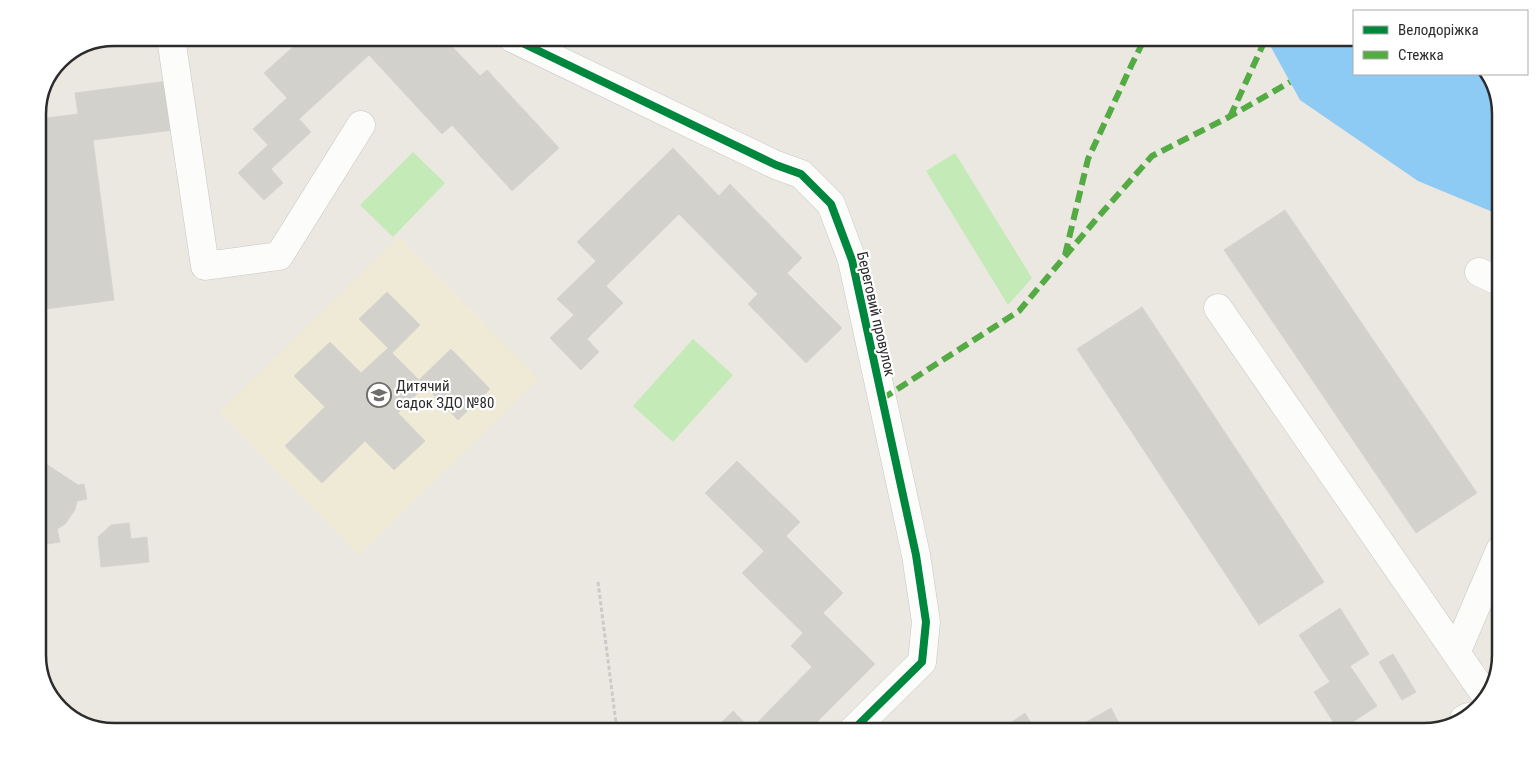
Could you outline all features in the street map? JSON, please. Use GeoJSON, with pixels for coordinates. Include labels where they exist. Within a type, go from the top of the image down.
{"type":"FeatureCollection","features":[{"type":"Feature","properties":{"kind":"street"},"geometry":{"type":"LineString","coordinates":[[172,46],[206,266],[279,256],[361,125]]}},
{"type":"Feature","properties":{"kind":"street","name":"Береговий провулок"},"geometry":{"type":"LineString","coordinates":[[528,46],[776,166],[801,174],[831,204],[852,260],[916,555],[926,622],[922,662],[861,723]]}},
{"type":"Feature","properties":{"kind":"street"},"geometry":{"type":"LineString","coordinates":[[1218,308],[1482,690]]}},
{"type":"Feature","properties":{"kind":"street"},"geometry":{"type":"LineString","coordinates":[[1456,653],[1492,569]]}},
{"type":"Feature","properties":{"kind":"path"},"geometry":{"type":"LineString","coordinates":[[598,582],[616,723]]}},
{"type":"Feature","properties":{"kind":"shaded area","name":"Дитячий садок ЗДО №80"},"geometry":{"type":"Polygon","coordinates":[[[399,237],[539,379],[359,555],[219,412],[399,237]]]}},
{"type":"Feature","properties":{"kind":"green space"},"geometry":{"type":"Polygon","coordinates":[[[413,152],[445,183],[393,237],[360,205],[413,152]]]}},
{"type":"Feature","properties":{"kind":"green space"},"geometry":{"type":"Polygon","coordinates":[[[955,153],[1032,278],[1008,305],[926,171],[955,153]]]}},
{"type":"Feature","properties":{"kind":"green space"},"geometry":{"type":"Polygon","coordinates":[[[693,339],[733,375],[673,442],[633,406],[693,339]]]}},
{"type":"Feature","properties":{"kind":"water"},"geometry":{"type":"Polygon","coordinates":[[[1270,46],[1353,46],[1353,75],[1479,75],[1488,92],[1492,109],[1492,212],[1418,181],[1300,100],[1270,46]]]}},
{"type":"Feature","properties":{"kind":"building"},"geometry":{"type":"Polygon","coordinates":[[[294,46],[452,46],[480,76],[487,70],[559,148],[512,191],[452,125],[442,134],[369,55],[299,119],[311,132],[271,169],[283,183],[264,200],[238,173],[268,145],[253,129],[287,98],[264,73],[294,46]]]}},
{"type":"Feature","properties":{"kind":"building"},"geometry":{"type":"Polygon","coordinates":[[[168,81],[174,130],[93,140],[114,300],[46,309],[46,118],[78,114],[75,93],[168,81]]]}},
{"type":"Feature","properties":{"kind":"building"},"geometry":{"type":"Polygon","coordinates":[[[673,148],[719,196],[730,184],[802,258],[787,273],[842,328],[806,363],[748,304],[758,294],[679,214],[606,286],[623,303],[587,339],[599,352],[581,370],[550,338],[574,315],[557,299],[596,261],[577,242],[673,148]]]}},
{"type":"Feature","properties":{"kind":"building"},"geometry":{"type":"Polygon","coordinates":[[[1285,210],[1477,493],[1416,533],[1224,250],[1285,210]]]}},
{"type":"Feature","properties":{"kind":"building"},"geometry":{"type":"Polygon","coordinates":[[[387,292],[420,325],[392,353],[419,380],[451,349],[490,389],[458,420],[425,386],[398,413],[425,441],[394,470],[365,441],[322,483],[285,446],[325,407],[294,376],[330,342],[361,373],[388,348],[359,319],[387,292]]]}},
{"type":"Feature","properties":{"kind":"building"},"geometry":{"type":"Polygon","coordinates":[[[1142,307],[1324,582],[1259,625],[1077,349],[1142,307]]]}},
{"type":"Feature","properties":{"kind":"building"},"geometry":{"type":"Polygon","coordinates":[[[737,461],[800,522],[786,536],[843,593],[823,613],[875,664],[816,723],[757,723],[812,667],[791,646],[803,633],[742,573],[764,551],[705,493],[737,461]]]}},
{"type":"Feature","properties":{"kind":"building"},"geometry":{"type":"Polygon","coordinates":[[[46,464],[78,485],[84,484],[87,499],[77,501],[75,510],[65,524],[57,529],[60,542],[46,544],[46,464]]]}},
{"type":"Feature","properties":{"kind":"building"},"geometry":{"type":"Polygon","coordinates":[[[129,523],[131,539],[147,537],[149,562],[101,567],[98,537],[111,525],[129,523]]]}},
{"type":"Feature","properties":{"kind":"building"},"geometry":{"type":"Polygon","coordinates":[[[1340,608],[1369,654],[1350,666],[1377,706],[1351,723],[1334,723],[1314,692],[1330,682],[1299,635],[1340,608]]]}},
{"type":"Feature","properties":{"kind":"building"},"geometry":{"type":"Polygon","coordinates":[[[1393,654],[1416,692],[1402,700],[1379,662],[1393,654]]]}},
{"type":"Feature","properties":{"kind":"building"},"geometry":{"type":"Polygon","coordinates":[[[1111,708],[1119,723],[1085,723],[1111,708]]]}},
{"type":"Feature","properties":{"kind":"building"},"geometry":{"type":"Polygon","coordinates":[[[733,711],[745,723],[721,723],[733,711]]]}},
{"type":"Feature","properties":{"kind":"building"},"geometry":{"type":"Polygon","coordinates":[[[1025,713],[1031,723],[1010,723],[1025,713]]]}},
{"type":"Feature","properties":{"kind":"marked path"},"geometry":{"type":"LineString","coordinates":[[1065,255],[1088,159],[1141,46]]}},
{"type":"Feature","properties":{"kind":"marked path"},"geometry":{"type":"LineString","coordinates":[[1230,117],[1262,46]]}},
{"type":"Feature","properties":{"kind":"marked path"},"geometry":{"type":"LineString","coordinates":[[882,399],[1019,311],[1152,156],[1229,117],[1290,82]]}},
{"type":"Feature","properties":{"kind":"cycle path"},"geometry":{"type":"LineString","coordinates":[[529,46],[776,165],[801,174],[831,204],[852,260],[916,555],[926,622],[922,662],[860,723]]}},
{"type":"Feature","properties":{"kind":"place","name":"Дитячий садок ЗДО №80"},"geometry":{"type":"Point","coordinates":[379,395]}}]}
